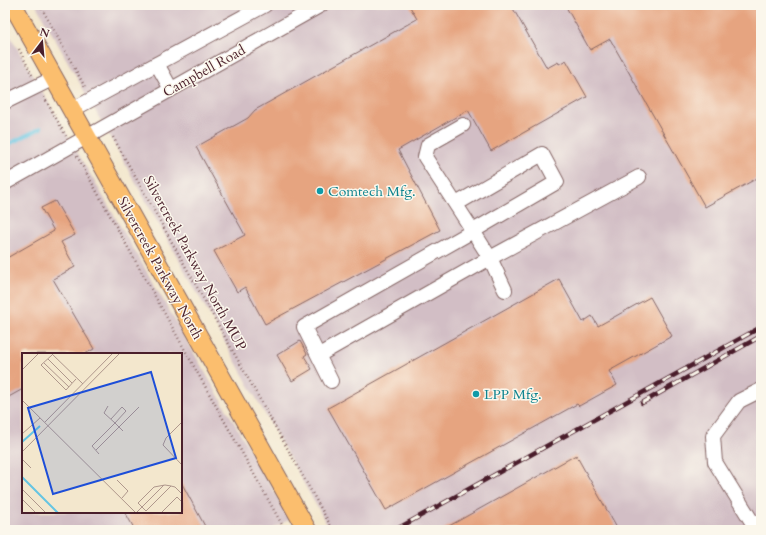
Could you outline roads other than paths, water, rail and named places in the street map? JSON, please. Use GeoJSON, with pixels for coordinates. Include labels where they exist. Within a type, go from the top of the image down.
{"type":"FeatureCollection","features":[{"type":"Feature","properties":{"kind":"main road","name":"Silvercreek Parkway North"},"geometry":{"type":"LineString","coordinates":[[13,5],[72,110],[79,142],[307,530]]}},
{"type":"Feature","properties":{"kind":"street","name":"Campbell Road"},"geometry":{"type":"LineString","coordinates":[[72,110],[265,5]]}},
{"type":"Feature","properties":{"kind":"street","name":"Campbell Road"},"geometry":{"type":"LineString","coordinates":[[5,183],[321,5]]}},
{"type":"Feature","properties":{"kind":"street"},"geometry":{"type":"LineString","coordinates":[[157,64],[171,89]]}},
{"type":"Feature","properties":{"kind":"street"},"geometry":{"type":"LineString","coordinates":[[5,102],[54,78]]}},
{"type":"Feature","properties":{"kind":"street"},"geometry":{"type":"LineString","coordinates":[[463,125],[428,145],[425,157],[490,258],[505,290]]}},
{"type":"Feature","properties":{"kind":"street"},"geometry":{"type":"LineString","coordinates":[[331,381],[304,326],[557,182],[542,154],[456,204]]}},
{"type":"Feature","properties":{"kind":"street"},"geometry":{"type":"LineString","coordinates":[[318,355],[490,258],[639,177]]}},
{"type":"Feature","properties":{"kind":"street"},"geometry":{"type":"LineString","coordinates":[[757,530],[715,462],[713,436],[739,401],[761,390]]}},
{"type":"Feature","properties":{"kind":"waterway"},"geometry":{"type":"LineString","coordinates":[[5,146],[41,128]]}},
{"type":"Feature","properties":{"kind":"railway"},"geometry":{"type":"LineString","coordinates":[[395,530],[761,327]]}},
{"type":"Feature","properties":{"kind":"railway"},"geometry":{"type":"LineString","coordinates":[[642,403],[761,336]]}},
{"type":"Feature","properties":{"kind":"place","name":"Comtech Mfg."},"geometry":{"type":"Point","coordinates":[320,191]}},
{"type":"Feature","properties":{"kind":"place","name":"LPP Mfg."},"geometry":{"type":"Point","coordinates":[476,394]}}]}
